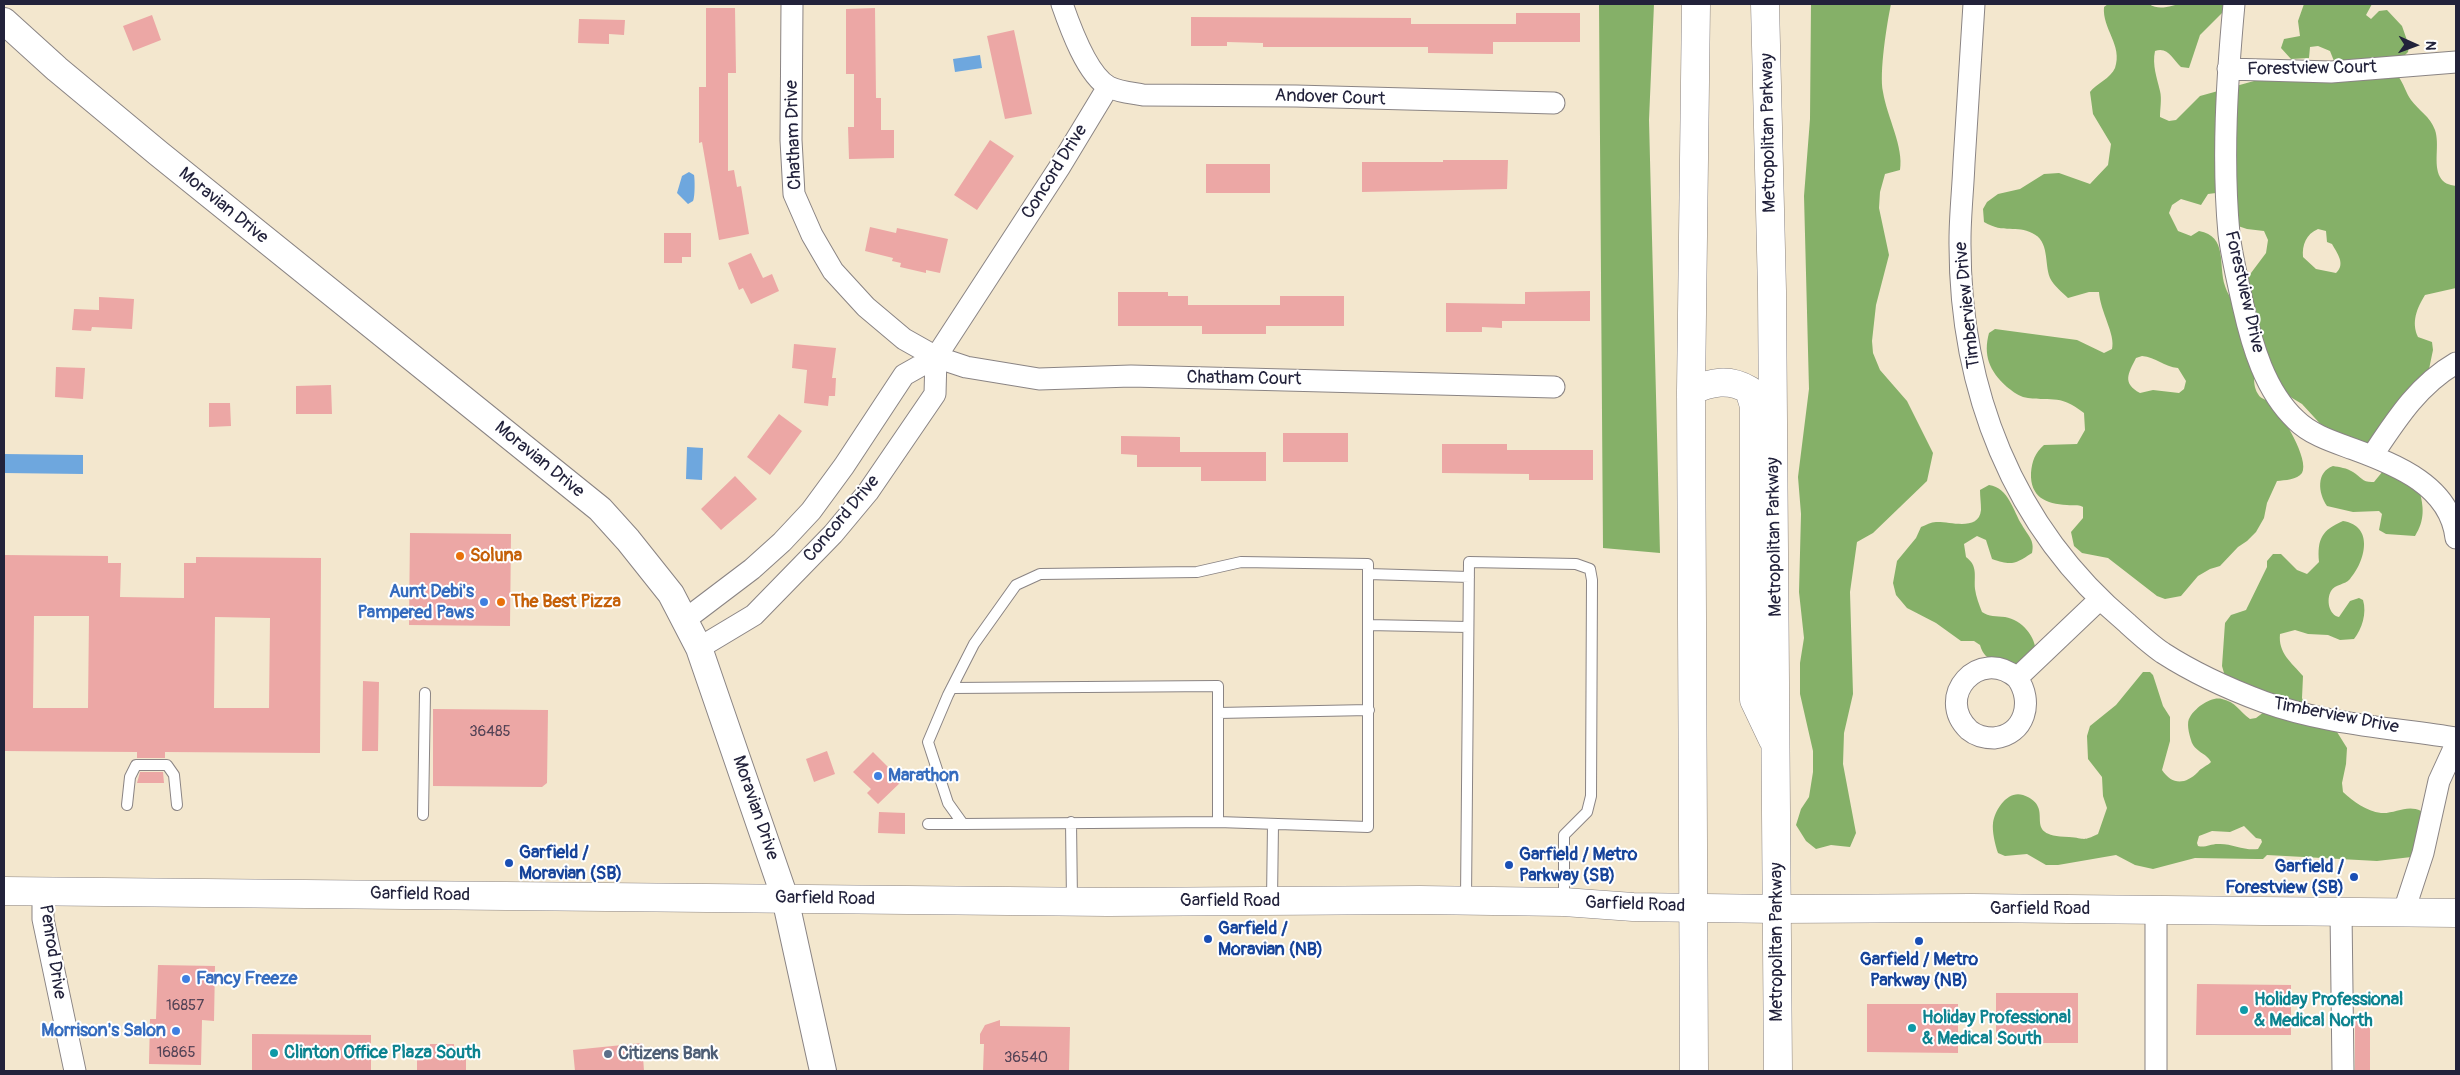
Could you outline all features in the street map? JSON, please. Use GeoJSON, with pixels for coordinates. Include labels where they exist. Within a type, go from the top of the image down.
{"type":"FeatureCollection","features":[{"type":"Feature","properties":{"kind":"main road"},"geometry":{"type":"LineString","coordinates":[[1694,1071],[1691,391],[1696,4]]}},
{"type":"Feature","properties":{"kind":"main road","name":"Metropolitan Parkway"},"geometry":{"type":"LineString","coordinates":[[1765,4],[1772,291],[1778,1071]]}},
{"type":"Feature","properties":{"kind":"main road"},"geometry":{"type":"LineString","coordinates":[[1691,391],[1717,382],[1730,382],[1749,390],[1754,406],[1754,700],[1777,749]]}},
{"type":"Feature","properties":{"kind":"main road","name":"Garfield Road"},"geometry":{"type":"LineString","coordinates":[[4,891],[1072,901],[1466,901],[1564,902],[1633,907],[1776,909],[2156,910],[2456,914]]}},
{"type":"Feature","properties":{"kind":"street","name":"Chatham Drive"},"geometry":{"type":"LineString","coordinates":[[792,4],[791,140],[794,194],[812,235],[833,271],[866,307],[904,339],[936,357]]}},
{"type":"Feature","properties":{"kind":"street"},"geometry":{"type":"LineString","coordinates":[[1062,4],[1070,29],[1084,55],[1095,74],[1108,87]]}},
{"type":"Feature","properties":{"kind":"street","name":"Timberview Drive"},"geometry":{"type":"LineString","coordinates":[[1974,4],[1960,241],[1969,348],[1980,397],[2003,463],[2017,490],[2049,540],[2099,600],[2167,655],[2214,681],[2266,703],[2313,715],[2456,738]]}},
{"type":"Feature","properties":{"kind":"street","name":"Forestview Drive"},"geometry":{"type":"LineString","coordinates":[[2234,4],[2228,69],[2226,192],[2230,236],[2248,326],[2263,371],[2280,399],[2297,421],[2325,439],[2372,456],[2416,476],[2430,488],[2450,515],[2456,538]]}},
{"type":"Feature","properties":{"kind":"street","name":"Moravian Drive"},"geometry":{"type":"LineString","coordinates":[[4,20],[57,69],[158,153],[600,509],[653,569],[686,619],[699,648],[785,898],[823,1071]]}},
{"type":"Feature","properties":{"kind":"street","name":"Forestview Court"},"geometry":{"type":"LineString","coordinates":[[2228,69],[2331,72],[2456,62]]}},
{"type":"Feature","properties":{"kind":"street","name":"Concord Drive"},"geometry":{"type":"LineString","coordinates":[[686,619],[752,569],[782,542],[811,511],[844,466],[904,375],[936,357],[1059,168],[1108,87]]}},
{"type":"Feature","properties":{"kind":"street","name":"Andover Court"},"geometry":{"type":"LineString","coordinates":[[1108,87],[1143,95],[1296,96],[1554,103]]}},
{"type":"Feature","properties":{"kind":"street","name":"Concord Drive"},"geometry":{"type":"LineString","coordinates":[[699,648],[754,615],[833,534],[868,492],[935,394],[936,357]]}},
{"type":"Feature","properties":{"kind":"street","name":"Chatham Court"},"geometry":{"type":"LineString","coordinates":[[936,357],[966,367],[1038,379],[1131,376],[1554,387]]}},
{"type":"Feature","properties":{"kind":"street"},"geometry":{"type":"LineString","coordinates":[[2372,456],[2403,410],[2437,374],[2456,363]]}},
{"type":"Feature","properties":{"kind":"street"},"geometry":{"type":"LineString","coordinates":[[2017,678],[2099,600]]}},
{"type":"Feature","properties":{"kind":"street"},"geometry":{"type":"LineString","coordinates":[[2403,914],[2423,853],[2439,782],[2456,744]]}},
{"type":"Feature","properties":{"kind":"street","name":"Penrod Drive"},"geometry":{"type":"LineString","coordinates":[[43,891],[43,919],[75,1071]]}},
{"type":"Feature","properties":{"kind":"street"},"geometry":{"type":"LineString","coordinates":[[2156,910],[2156,1071]]}},
{"type":"Feature","properties":{"kind":"street"},"geometry":{"type":"LineString","coordinates":[[2341,912],[2343,1071]]}},
{"type":"Feature","properties":{"kind":"lane"},"geometry":{"type":"LineString","coordinates":[[928,824],[963,824],[1071,822],[1218,822],[1368,827],[1368,564],[1241,562],[1197,572],[1040,574],[1016,585],[974,644],[928,742],[948,803],[963,824]]}},
{"type":"Feature","properties":{"kind":"lane"},"geometry":{"type":"LineString","coordinates":[[1466,901],[1469,562],[1576,564],[1590,568],[1592,580],[1591,796],[1587,812],[1564,835],[1564,902]]}},
{"type":"Feature","properties":{"kind":"lane"},"geometry":{"type":"LineString","coordinates":[[1368,574],[1469,577]]}},
{"type":"Feature","properties":{"kind":"lane"},"geometry":{"type":"LineString","coordinates":[[1368,625],[1468,627]]}},
{"type":"Feature","properties":{"kind":"lane"},"geometry":{"type":"LineString","coordinates":[[952,688],[1218,686],[1218,822]]}},
{"type":"Feature","properties":{"kind":"lane"},"geometry":{"type":"LineString","coordinates":[[423,815],[425,693]]}},
{"type":"Feature","properties":{"kind":"lane"},"geometry":{"type":"LineString","coordinates":[[1218,713],[1369,710]]}},
{"type":"Feature","properties":{"kind":"lane"},"geometry":{"type":"LineString","coordinates":[[127,805],[130,777],[136,765],[167,765],[174,775],[177,805]]}},
{"type":"Feature","properties":{"kind":"lane"},"geometry":{"type":"LineString","coordinates":[[1071,822],[1072,901]]}},
{"type":"Feature","properties":{"kind":"lane"},"geometry":{"type":"LineString","coordinates":[[1272,901],[1273,824]]}},
{"type":"Feature","properties":{"kind":"green space"},"geometry":{"type":"Polygon","coordinates":[[[1599,4],[1654,4],[1649,120],[1660,553],[1603,548],[1599,4]]]}},
{"type":"Feature","properties":{"kind":"green space"},"geometry":{"type":"Polygon","coordinates":[[[1811,4],[1891,4],[1884,48],[1882,84],[1901,161],[1900,170],[1885,174],[1880,192],[1879,208],[1889,255],[1876,305],[1872,341],[1873,353],[1880,370],[1907,401],[1933,453],[1927,481],[1873,533],[1857,542],[1850,592],[1853,694],[1844,733],[1843,764],[1856,833],[1850,847],[1831,845],[1816,849],[1806,841],[1796,825],[1801,809],[1809,797],[1813,772],[1813,751],[1800,694],[1800,663],[1804,638],[1799,592],[1801,514],[1798,477],[1809,389],[1804,196],[1810,119],[1811,4]]]}},
{"type":"Feature","properties":{"kind":"green space"},"geometry":{"type":"Polygon","coordinates":[[[2108,4],[2149,4],[2162,8],[2180,4],[2225,4],[2222,13],[2200,35],[2189,68],[2181,67],[2170,54],[2163,50],[2155,51],[2154,66],[2161,97],[2160,117],[2169,121],[2176,120],[2200,96],[2254,81],[2296,76],[2334,61],[2330,51],[2318,46],[2310,47],[2309,58],[2291,59],[2281,48],[2284,39],[2300,36],[2298,21],[2304,4],[2372,4],[2366,15],[2371,19],[2379,11],[2387,10],[2402,26],[2409,46],[2398,76],[2411,100],[2433,125],[2437,142],[2437,166],[2440,177],[2446,183],[2456,186],[2456,288],[2425,295],[2417,310],[2415,321],[2418,337],[2432,342],[2433,350],[2428,374],[2370,444],[2363,444],[2325,429],[2302,404],[2254,375],[2258,394],[2273,404],[2299,448],[2302,458],[2302,473],[2294,478],[2277,481],[2267,503],[2264,518],[2256,532],[2220,566],[2198,576],[2181,596],[2165,599],[2157,596],[2108,558],[2082,553],[2074,546],[2071,532],[2083,518],[2083,507],[2046,501],[2033,488],[2031,469],[2038,451],[2044,445],[2077,444],[2085,430],[2084,413],[2067,402],[2060,400],[2033,399],[2016,394],[1996,375],[1987,356],[1989,333],[1995,329],[2077,340],[2104,353],[2112,349],[2112,337],[2099,292],[2089,292],[2068,298],[2050,278],[2042,241],[2026,231],[1991,226],[1984,222],[1983,209],[1987,202],[1998,194],[2020,189],[2044,174],[2059,173],[2090,184],[2108,165],[2111,144],[2093,114],[2090,92],[2113,72],[2117,60],[2115,44],[2104,15],[2104,7],[2108,4]],[[2216,193],[2208,194],[2201,205],[2181,199],[2172,205],[2169,213],[2178,231],[2191,236],[2199,231],[2208,234],[2214,239],[2220,252],[2225,286],[2236,306],[2251,273],[2266,253],[2268,240],[2264,231],[2238,226],[2216,193]],[[2318,229],[2306,240],[2303,248],[2303,257],[2316,269],[2336,273],[2339,270],[2340,258],[2332,244],[2327,242],[2326,231],[2318,229]],[[2147,357],[2136,358],[2128,378],[2131,386],[2140,393],[2153,390],[2179,393],[2184,389],[2186,381],[2178,368],[2147,357]]]}},
{"type":"Feature","properties":{"kind":"green space"},"geometry":{"type":"Polygon","coordinates":[[[2333,466],[2353,472],[2365,481],[2370,482],[2374,482],[2383,471],[2419,489],[2423,513],[2421,524],[2415,536],[2386,534],[2379,530],[2382,514],[2379,511],[2353,512],[2327,506],[2320,489],[2320,483],[2327,469],[2333,466]]]}},
{"type":"Feature","properties":{"kind":"green space"},"geometry":{"type":"Polygon","coordinates":[[[1989,485],[1996,487],[2010,501],[2032,541],[2032,553],[2013,563],[1992,559],[1986,540],[1977,536],[1964,544],[1966,557],[1974,567],[1975,592],[1982,612],[1990,616],[2005,617],[2017,622],[2027,630],[2034,641],[2036,654],[2020,667],[1990,659],[1982,651],[1980,645],[1974,641],[1961,641],[1936,623],[1907,608],[1896,595],[1893,583],[1897,561],[1916,538],[1921,527],[1934,522],[1963,524],[1975,521],[1979,517],[1981,510],[1980,490],[1989,485]]]}},
{"type":"Feature","properties":{"kind":"green space"},"geometry":{"type":"Polygon","coordinates":[[[2343,521],[2353,524],[2360,530],[2364,546],[2360,563],[2350,579],[2331,591],[2329,607],[2339,617],[2350,601],[2359,598],[2363,600],[2364,615],[2359,631],[2354,639],[2340,640],[2328,635],[2308,634],[2295,630],[2280,634],[2281,647],[2286,657],[2303,676],[2302,698],[2305,707],[2337,732],[2347,748],[2342,783],[2343,792],[2360,806],[2376,812],[2386,813],[2411,808],[2421,811],[2425,823],[2420,856],[2377,861],[2267,855],[2263,859],[2195,858],[2153,869],[2135,865],[2116,855],[2058,865],[2046,865],[2027,854],[2005,856],[1998,853],[1993,834],[1994,818],[2003,802],[2012,795],[2017,794],[2033,800],[2038,807],[2041,827],[2045,832],[2084,839],[2098,834],[2107,808],[2103,796],[2102,777],[2088,759],[2087,736],[2090,726],[2116,705],[2143,672],[2150,672],[2153,675],[2163,706],[2170,717],[2170,741],[2162,770],[2174,781],[2179,782],[2188,779],[2211,762],[2207,756],[2195,747],[2189,731],[2189,719],[2199,707],[2213,699],[2222,699],[2231,702],[2250,719],[2256,718],[2264,712],[2226,680],[2222,666],[2225,623],[2231,615],[2246,610],[2267,567],[2267,561],[2273,554],[2281,554],[2297,570],[2307,574],[2319,562],[2319,547],[2322,536],[2336,524],[2343,521]],[[2244,826],[2230,832],[2212,831],[2199,836],[2197,843],[2198,846],[2223,844],[2258,849],[2262,842],[2261,839],[2256,838],[2244,826]]]}},
{"type":"Feature","properties":{"kind":"water"},"geometry":{"type":"Polygon","coordinates":[[[980,55],[982,68],[955,72],[953,59],[980,55]]]}},
{"type":"Feature","properties":{"kind":"water"},"geometry":{"type":"Polygon","coordinates":[[[689,172],[694,175],[695,188],[693,201],[688,204],[677,193],[682,176],[689,172]]]}},
{"type":"Feature","properties":{"kind":"water"},"geometry":{"type":"Polygon","coordinates":[[[687,447],[703,448],[702,480],[686,479],[687,447]]]}},
{"type":"Feature","properties":{"kind":"water"},"geometry":{"type":"Polygon","coordinates":[[[4,454],[83,455],[83,474],[4,473],[4,454]]]}},
{"type":"Feature","properties":{"kind":"building"},"geometry":{"type":"Polygon","coordinates":[[[706,8],[735,8],[736,73],[728,73],[728,171],[734,170],[737,187],[741,186],[749,234],[719,240],[702,142],[699,143],[699,87],[706,87],[706,8]]]}},
{"type":"Feature","properties":{"kind":"building"},"geometry":{"type":"Polygon","coordinates":[[[875,8],[876,98],[881,98],[881,130],[894,130],[894,158],[849,159],[848,127],[854,127],[854,74],[846,74],[846,9],[875,8]]]}},
{"type":"Feature","properties":{"kind":"building"},"geometry":{"type":"Polygon","coordinates":[[[1516,13],[1580,13],[1580,42],[1493,42],[1493,54],[1428,53],[1428,47],[1263,47],[1263,43],[1227,42],[1227,46],[1191,46],[1191,17],[1411,18],[1411,24],[1516,24],[1516,13]]]}},
{"type":"Feature","properties":{"kind":"building"},"geometry":{"type":"Polygon","coordinates":[[[152,15],[161,40],[133,51],[123,26],[152,15]]]}},
{"type":"Feature","properties":{"kind":"building"},"geometry":{"type":"Polygon","coordinates":[[[579,19],[625,20],[624,35],[609,34],[609,44],[578,43],[579,19]]]}},
{"type":"Feature","properties":{"kind":"building"},"geometry":{"type":"Polygon","coordinates":[[[1014,30],[1032,114],[1005,119],[987,36],[1014,30]]]}},
{"type":"Feature","properties":{"kind":"building"},"geometry":{"type":"Polygon","coordinates":[[[990,140],[1014,156],[977,210],[954,195],[990,140]]]}},
{"type":"Feature","properties":{"kind":"building"},"geometry":{"type":"Polygon","coordinates":[[[1443,160],[1508,160],[1507,189],[1362,192],[1362,162],[1443,162],[1443,160]]]}},
{"type":"Feature","properties":{"kind":"building"},"geometry":{"type":"Polygon","coordinates":[[[1206,164],[1270,164],[1270,193],[1206,193],[1206,164]]]}},
{"type":"Feature","properties":{"kind":"building"},"geometry":{"type":"Polygon","coordinates":[[[870,227],[896,233],[897,228],[948,239],[940,273],[926,270],[926,273],[900,267],[901,263],[892,261],[893,258],[865,251],[870,227]]]}},
{"type":"Feature","properties":{"kind":"building"},"geometry":{"type":"Polygon","coordinates":[[[664,233],[691,233],[691,257],[682,257],[682,263],[664,263],[664,233]]]}},
{"type":"Feature","properties":{"kind":"building"},"geometry":{"type":"Polygon","coordinates":[[[751,253],[763,278],[772,274],[779,291],[751,304],[743,288],[739,290],[728,263],[751,253]]]}},
{"type":"Feature","properties":{"kind":"building"},"geometry":{"type":"Polygon","coordinates":[[[1590,291],[1590,321],[1502,321],[1502,328],[1482,327],[1482,332],[1446,332],[1446,303],[1525,304],[1525,292],[1590,291]]]}},
{"type":"Feature","properties":{"kind":"building"},"geometry":{"type":"Polygon","coordinates":[[[1118,292],[1168,292],[1168,296],[1188,296],[1188,305],[1280,305],[1280,296],[1344,296],[1344,326],[1266,326],[1266,334],[1202,334],[1202,326],[1118,326],[1118,292]]]}},
{"type":"Feature","properties":{"kind":"building"},"geometry":{"type":"Polygon","coordinates":[[[99,297],[134,299],[132,329],[92,327],[91,331],[72,330],[74,309],[99,310],[99,297]]]}},
{"type":"Feature","properties":{"kind":"building"},"geometry":{"type":"Polygon","coordinates":[[[794,344],[836,348],[832,378],[836,378],[835,396],[829,396],[828,406],[804,403],[807,370],[792,368],[794,344]]]}},
{"type":"Feature","properties":{"kind":"building"},"geometry":{"type":"Polygon","coordinates":[[[56,367],[85,368],[83,399],[55,397],[56,367]]]}},
{"type":"Feature","properties":{"kind":"building"},"geometry":{"type":"Polygon","coordinates":[[[331,385],[332,414],[296,414],[296,386],[331,385]]]}},
{"type":"Feature","properties":{"kind":"building"},"geometry":{"type":"Polygon","coordinates":[[[209,403],[230,403],[231,426],[209,427],[209,403]]]}},
{"type":"Feature","properties":{"kind":"building"},"geometry":{"type":"Polygon","coordinates":[[[779,414],[802,431],[770,475],[747,457],[779,414]]]}},
{"type":"Feature","properties":{"kind":"building"},"geometry":{"type":"Polygon","coordinates":[[[1283,433],[1348,433],[1348,462],[1283,462],[1283,433]]]}},
{"type":"Feature","properties":{"kind":"building"},"geometry":{"type":"Polygon","coordinates":[[[1121,436],[1180,437],[1180,452],[1266,452],[1266,481],[1201,481],[1201,467],[1137,467],[1137,455],[1121,454],[1121,436]]]}},
{"type":"Feature","properties":{"kind":"building"},"geometry":{"type":"Polygon","coordinates":[[[1442,444],[1507,444],[1507,450],[1593,450],[1593,480],[1529,480],[1529,474],[1442,473],[1442,444]]]}},
{"type":"Feature","properties":{"kind":"building"},"geometry":{"type":"Polygon","coordinates":[[[735,476],[757,499],[721,530],[701,509],[735,476]]]}},
{"type":"Feature","properties":{"kind":"building"},"geometry":{"type":"Polygon","coordinates":[[[410,533],[511,534],[510,626],[409,625],[410,533]]]}},
{"type":"Feature","properties":{"kind":"building"},"geometry":{"type":"Polygon","coordinates":[[[4,555],[108,556],[108,563],[121,563],[120,597],[184,598],[184,563],[196,563],[196,557],[321,558],[320,753],[165,752],[165,758],[137,758],[137,752],[4,751],[4,555]],[[34,616],[33,708],[88,708],[89,616],[34,616]],[[215,617],[214,708],[269,708],[270,618],[215,617]]]}},
{"type":"Feature","properties":{"kind":"building"},"geometry":{"type":"Polygon","coordinates":[[[363,681],[379,682],[378,751],[362,751],[363,681]]]}},
{"type":"Feature","properties":{"kind":"building"},"geometry":{"type":"Polygon","coordinates":[[[433,709],[548,710],[547,783],[542,787],[433,786],[433,709]]]}},
{"type":"Feature","properties":{"kind":"building"},"geometry":{"type":"Polygon","coordinates":[[[827,751],[835,774],[814,782],[806,759],[827,751]]]}},
{"type":"Feature","properties":{"kind":"building","name":"Marathon"},"geometry":{"type":"Polygon","coordinates":[[[873,752],[902,781],[878,804],[867,793],[871,789],[853,772],[873,752]]]}},
{"type":"Feature","properties":{"kind":"building"},"geometry":{"type":"Polygon","coordinates":[[[140,772],[163,772],[164,783],[137,783],[140,772]]]}},
{"type":"Feature","properties":{"kind":"building"},"geometry":{"type":"Polygon","coordinates":[[[879,812],[905,813],[905,834],[878,833],[879,812]]]}},
{"type":"Feature","properties":{"kind":"building"},"geometry":{"type":"Polygon","coordinates":[[[158,965],[215,966],[214,1021],[202,1020],[201,1065],[149,1064],[150,1019],[156,1019],[158,965]]]}},
{"type":"Feature","properties":{"kind":"building","name":"Holiday Professional & Medical North"},"geometry":{"type":"Polygon","coordinates":[[[2197,984],[2291,985],[2291,1035],[2196,1035],[2197,984]]]}},
{"type":"Feature","properties":{"kind":"building"},"geometry":{"type":"Polygon","coordinates":[[[1996,993],[2078,993],[2078,1043],[1996,1043],[1996,993]]]}},
{"type":"Feature","properties":{"kind":"building","name":"Holiday Professional & Medical South"},"geometry":{"type":"Polygon","coordinates":[[[1867,1004],[1958,1004],[1958,1053],[1867,1052],[1867,1004]]]}},
{"type":"Feature","properties":{"kind":"building"},"geometry":{"type":"Polygon","coordinates":[[[2355,1014],[2370,1014],[2370,1071],[2355,1071],[2355,1014]]]}},
{"type":"Feature","properties":{"kind":"building"},"geometry":{"type":"Polygon","coordinates":[[[1000,1020],[1000,1026],[1070,1027],[1069,1071],[983,1071],[984,1044],[980,1044],[980,1034],[985,1025],[1000,1020]]]}},
{"type":"Feature","properties":{"kind":"building"},"geometry":{"type":"Polygon","coordinates":[[[252,1034],[371,1035],[371,1071],[252,1071],[252,1034]]]}},
{"type":"Feature","properties":{"kind":"building","name":"Citizens Bank"},"geometry":{"type":"Polygon","coordinates":[[[642,1043],[644,1071],[575,1071],[573,1050],[642,1043]]]}},
{"type":"Feature","properties":{"kind":"building"},"geometry":{"type":"Polygon","coordinates":[[[430,1044],[454,1044],[454,1047],[466,1047],[466,1071],[417,1071],[417,1048],[430,1047],[430,1044]]]}},
{"type":"Feature","properties":{"kind":"place","name":"Soluna"},"geometry":{"type":"Point","coordinates":[460,556]}},
{"type":"Feature","properties":{"kind":"place","name":"Aunt Debi's Pampered Paws"},"geometry":{"type":"Point","coordinates":[484,602]}},
{"type":"Feature","properties":{"kind":"place","name":"The Best Pizza"},"geometry":{"type":"Point","coordinates":[501,602]}},
{"type":"Feature","properties":{"kind":"place","name":"Marathon"},"geometry":{"type":"Point","coordinates":[878,776]}},
{"type":"Feature","properties":{"kind":"place","name":"Garfield / Moravian (SB)"},"geometry":{"type":"Point","coordinates":[509,863]}},
{"type":"Feature","properties":{"kind":"place","name":"Garfield / Metro Parkway (SB)"},"geometry":{"type":"Point","coordinates":[1509,865]}},
{"type":"Feature","properties":{"kind":"place","name":"Garfield / Forestview (SB)"},"geometry":{"type":"Point","coordinates":[2354,877]}},
{"type":"Feature","properties":{"kind":"place","name":"Garfield / Moravian (NB)"},"geometry":{"type":"Point","coordinates":[1208,939]}},
{"type":"Feature","properties":{"kind":"place","name":"Garfield / Metro Parkway (NB)"},"geometry":{"type":"Point","coordinates":[1919,941]}},
{"type":"Feature","properties":{"kind":"place","name":"Fancy Freeze"},"geometry":{"type":"Point","coordinates":[186,979]}},
{"type":"Feature","properties":{"kind":"place","name":"Holiday Professional & Medical North"},"geometry":{"type":"Point","coordinates":[2244,1010]}},
{"type":"Feature","properties":{"kind":"place","name":"Holiday Professional & Medical South"},"geometry":{"type":"Point","coordinates":[1912,1028]}},
{"type":"Feature","properties":{"kind":"place","name":"Morrison's Salon"},"geometry":{"type":"Point","coordinates":[176,1031]}},
{"type":"Feature","properties":{"kind":"place","name":"Clinton Office Plaza South"},"geometry":{"type":"Point","coordinates":[274,1053]}},
{"type":"Feature","properties":{"kind":"place","name":"Citizens Bank"},"geometry":{"type":"Point","coordinates":[608,1054]}}]}
